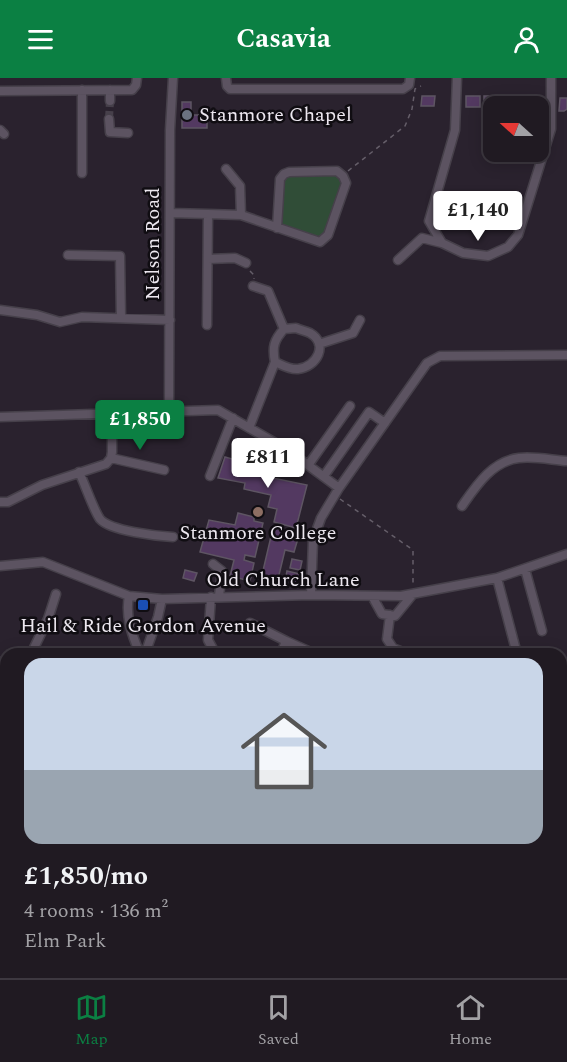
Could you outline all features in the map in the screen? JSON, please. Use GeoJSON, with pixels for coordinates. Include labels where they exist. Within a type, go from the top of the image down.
{"type":"FeatureCollection","features":[{"type":"Feature","properties":{"kind":"street"},"geometry":{"type":"LineString","coordinates":[[0,91],[132,90],[137,78]]}},
{"type":"Feature","properties":{"kind":"street","name":"Nelson Road"},"geometry":{"type":"LineString","coordinates":[[169,411],[170,130],[173,78]]}},
{"type":"Feature","properties":{"kind":"street"},"geometry":{"type":"LineString","coordinates":[[226,78],[227,86],[230,88],[392,89],[403,89],[409,85],[410,78]]}},
{"type":"Feature","properties":{"kind":"street"},"geometry":{"type":"LineString","coordinates":[[398,260],[422,238],[429,221],[455,130],[456,78]]}},
{"type":"Feature","properties":{"kind":"street"},"geometry":{"type":"LineString","coordinates":[[422,238],[442,243],[463,253],[488,256],[508,247],[518,235],[551,129],[551,78]]}},
{"type":"Feature","properties":{"kind":"street"},"geometry":{"type":"LineString","coordinates":[[82,90],[82,173]]}},
{"type":"Feature","properties":{"kind":"street"},"geometry":{"type":"LineString","coordinates":[[110,90],[110,101]]}},
{"type":"Feature","properties":{"kind":"street"},"geometry":{"type":"LineString","coordinates":[[109,119],[110,132],[128,133]]}},
{"type":"Feature","properties":{"kind":"street"},"geometry":{"type":"LineString","coordinates":[[226,169],[240,186],[241,215]]}},
{"type":"Feature","properties":{"kind":"street"},"geometry":{"type":"LineString","coordinates":[[171,213],[241,215],[277,228],[320,242],[328,235],[332,225],[346,183],[343,176],[337,171],[284,174],[280,179],[277,228]]}},
{"type":"Feature","properties":{"kind":"street"},"geometry":{"type":"LineString","coordinates":[[207,325],[208,214]]}},
{"type":"Feature","properties":{"kind":"street"},"geometry":{"type":"LineString","coordinates":[[429,221],[442,243]]}},
{"type":"Feature","properties":{"kind":"street"},"geometry":{"type":"LineString","coordinates":[[68,255],[120,256],[121,318]]}},
{"type":"Feature","properties":{"kind":"street"},"geometry":{"type":"LineString","coordinates":[[208,259],[235,258],[246,263]]}},
{"type":"Feature","properties":{"kind":"street"},"geometry":{"type":"LineString","coordinates":[[254,286],[268,291],[284,329]]}},
{"type":"Feature","properties":{"kind":"street"},"geometry":{"type":"LineString","coordinates":[[0,310],[37,315],[60,322],[82,317],[170,320]]}},
{"type":"Feature","properties":{"kind":"street"},"geometry":{"type":"LineString","coordinates":[[319,344],[353,333],[360,320]]}},
{"type":"Feature","properties":{"kind":"street"},"geometry":{"type":"LineString","coordinates":[[249,428],[275,362],[274,340],[284,329],[296,328],[312,334],[319,344],[320,351],[316,361],[306,367],[295,370],[275,362]]}},
{"type":"Feature","properties":{"kind":"street"},"geometry":{"type":"LineString","coordinates":[[311,595],[312,540],[321,518],[427,363],[440,356],[567,355]]}},
{"type":"Feature","properties":{"kind":"street"},"geometry":{"type":"LineString","coordinates":[[309,464],[350,406]]}},
{"type":"Feature","properties":{"kind":"street"},"geometry":{"type":"LineString","coordinates":[[0,417],[218,410],[309,464],[324,476],[337,492]]}},
{"type":"Feature","properties":{"kind":"street"},"geometry":{"type":"LineString","coordinates":[[111,458],[112,412]]}},
{"type":"Feature","properties":{"kind":"street"},"geometry":{"type":"LineString","coordinates":[[324,476],[369,412],[385,423]]}},
{"type":"Feature","properties":{"kind":"street"},"geometry":{"type":"LineString","coordinates":[[210,476],[232,418]]}},
{"type":"Feature","properties":{"kind":"street"},"geometry":{"type":"LineString","coordinates":[[0,502],[8,502],[42,485],[99,467],[111,458],[164,470]]}},
{"type":"Feature","properties":{"kind":"street"},"geometry":{"type":"LineString","coordinates":[[462,506],[482,477],[505,462],[519,458],[567,461]]}},
{"type":"Feature","properties":{"kind":"street"},"geometry":{"type":"LineString","coordinates":[[79,472],[100,519],[108,525],[150,536],[173,537]]}},
{"type":"Feature","properties":{"kind":"street","name":"Old Church Lane"},"geometry":{"type":"LineString","coordinates":[[0,566],[43,562],[129,596],[162,599],[215,596],[372,596],[412,594],[497,578],[567,554]]}},
{"type":"Feature","properties":{"kind":"street"},"geometry":{"type":"LineString","coordinates":[[212,648],[208,639],[215,596],[222,571],[213,564]]}},
{"type":"Feature","properties":{"kind":"street"},"geometry":{"type":"LineString","coordinates":[[525,569],[542,631]]}},
{"type":"Feature","properties":{"kind":"street"},"geometry":{"type":"LineString","coordinates":[[497,578],[515,648]]}},
{"type":"Feature","properties":{"kind":"street"},"geometry":{"type":"LineString","coordinates":[[34,648],[48,619],[56,594]]}},
{"type":"Feature","properties":{"kind":"street"},"geometry":{"type":"LineString","coordinates":[[372,596],[382,614],[395,616],[412,594]]}},
{"type":"Feature","properties":{"kind":"street"},"geometry":{"type":"LineString","coordinates":[[129,596],[126,610],[137,648]]}},
{"type":"Feature","properties":{"kind":"street"},"geometry":{"type":"LineString","coordinates":[[147,648],[162,599]]}},
{"type":"Feature","properties":{"kind":"street"},"geometry":{"type":"LineString","coordinates":[[390,615],[387,639],[393,648]]}},
{"type":"Feature","properties":{"kind":"street"},"geometry":{"type":"LineString","coordinates":[[250,623],[302,648]]}},
{"type":"Feature","properties":{"kind":"street"},"geometry":{"type":"LineString","coordinates":[[283,648],[286,641]]}},
{"type":"Feature","properties":{"kind":"path"},"geometry":{"type":"LineString","coordinates":[[343,176],[405,126],[412,110],[415,89],[421,86]]}},
{"type":"Feature","properties":{"kind":"path"},"geometry":{"type":"LineString","coordinates":[[246,263],[246,268],[254,275],[254,286]]}},
{"type":"Feature","properties":{"kind":"path"},"geometry":{"type":"LineString","coordinates":[[337,492],[413,549],[412,594]]}},
{"type":"Feature","properties":{"kind":"path"},"geometry":{"type":"LineString","coordinates":[[567,903],[567,918]]}},
{"type":"Feature","properties":{"kind":"green space"},"geometry":{"type":"Polygon","coordinates":[[[290,174],[336,174],[343,183],[327,232],[317,238],[282,227],[282,182],[290,174]]]}},
{"type":"Feature","properties":{"kind":"building"},"geometry":{"type":"Polygon","coordinates":[[[422,96],[435,96],[434,106],[421,106],[422,96]]]}},
{"type":"Feature","properties":{"kind":"building"},"geometry":{"type":"Polygon","coordinates":[[[466,96],[480,96],[480,107],[466,107],[466,96]]]}},
{"type":"Feature","properties":{"kind":"building"},"geometry":{"type":"Polygon","coordinates":[[[560,98],[567,98],[567,109],[564,111],[559,111],[560,98]]]}},
{"type":"Feature","properties":{"kind":"building","name":"Stanmore Chapel"},"geometry":{"type":"Polygon","coordinates":[[[182,102],[191,102],[191,115],[207,115],[207,128],[182,128],[182,102]]]}},
{"type":"Feature","properties":{"kind":"building"},"geometry":{"type":"Polygon","coordinates":[[[238,441],[272,450],[269,459],[236,451],[238,441]]]}},
{"type":"Feature","properties":{"kind":"building"},"geometry":{"type":"Polygon","coordinates":[[[225,457],[265,468],[263,476],[307,485],[296,528],[274,522],[277,509],[268,507],[271,495],[244,489],[245,483],[218,478],[225,457]]]}},
{"type":"Feature","properties":{"kind":"building","name":"Stanmore College"},"geometry":{"type":"Polygon","coordinates":[[[238,513],[254,517],[254,521],[263,523],[255,557],[245,555],[244,560],[254,563],[250,581],[230,576],[234,560],[200,552],[209,520],[235,525],[238,513]]]}},
{"type":"Feature","properties":{"kind":"building"},"geometry":{"type":"Polygon","coordinates":[[[273,528],[299,535],[294,552],[285,550],[278,579],[262,575],[273,528]]]}},
{"type":"Feature","properties":{"kind":"building"},"geometry":{"type":"Polygon","coordinates":[[[292,559],[302,561],[300,570],[290,568],[292,559]]]}},
{"type":"Feature","properties":{"kind":"building"},"geometry":{"type":"Polygon","coordinates":[[[185,570],[197,573],[194,581],[183,578],[185,570]]]}},
{"type":"Feature","properties":{"kind":"building"},"geometry":{"type":"Polygon","coordinates":[[[287,571],[300,574],[298,584],[285,581],[287,571]]]}},
{"type":"Feature","properties":{"kind":"tunnel"},"geometry":{"type":"LineString","coordinates":[[109,119],[110,101]]}},
{"type":"Feature","properties":{"kind":"place","name":"Stanmore Chapel"},"geometry":{"type":"Point","coordinates":[187,115]}},
{"type":"Feature","properties":{"kind":"place","name":"Stanmore College"},"geometry":{"type":"Point","coordinates":[258,512]}},
{"type":"Feature","properties":{"kind":"place","name":"Hail & Ride Gordon Avenue"},"geometry":{"type":"Point","coordinates":[143,605]}}]}
